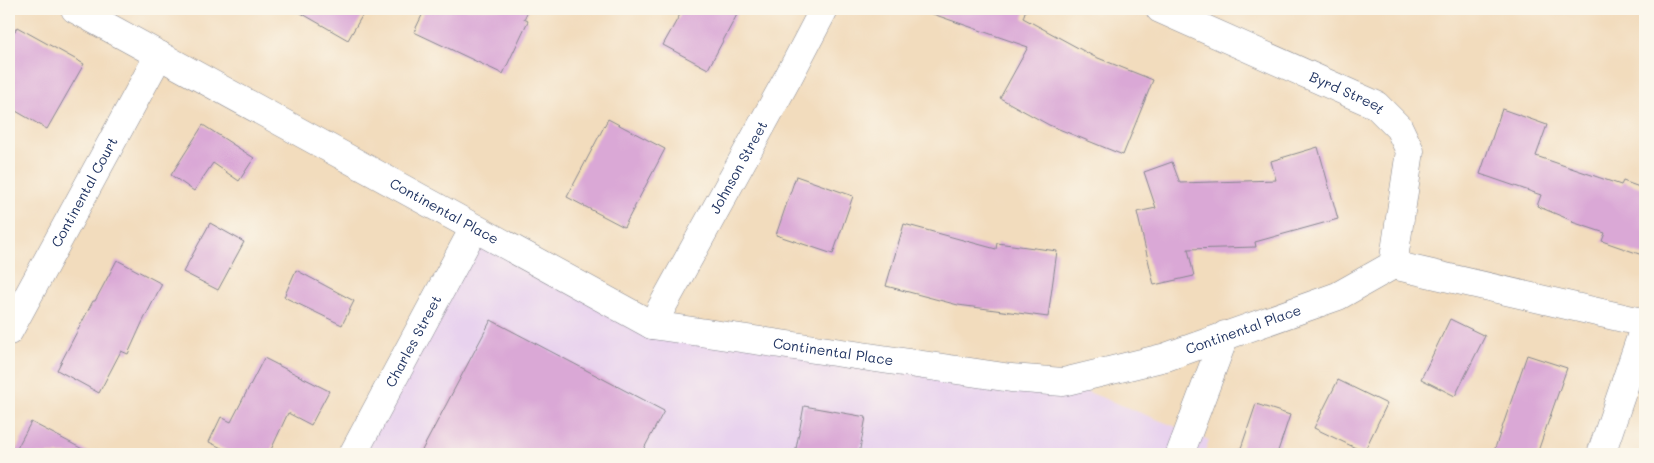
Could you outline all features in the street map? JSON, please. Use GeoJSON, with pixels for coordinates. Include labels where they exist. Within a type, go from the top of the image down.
{"type":"FeatureCollection","features":[{"type":"Feature","properties":{"kind":"street","name":"Continental Place"},"geometry":{"type":"LineString","coordinates":[[75,9],[652,325],[1011,378],[1063,382],[1166,356],[1338,296],[1394,265]]}},
{"type":"Feature","properties":{"kind":"street","name":"Johnson Street"},"geometry":{"type":"LineString","coordinates":[[652,325],[824,9]]}},
{"type":"Feature","properties":{"kind":"street","name":"Byrd Street"},"geometry":{"type":"LineString","coordinates":[[1160,9],[1376,105],[1399,128],[1410,151],[1394,265]]}},
{"type":"Feature","properties":{"kind":"street","name":"Continental Court"},"geometry":{"type":"LineString","coordinates":[[9,331],[159,54]]}},
{"type":"Feature","properties":{"kind":"street","name":"Charles Street"},"geometry":{"type":"LineString","coordinates":[[353,454],[474,228]]}},
{"type":"Feature","properties":{"kind":"street"},"geometry":{"type":"LineString","coordinates":[[1394,265],[1645,324],[1601,454]]}},
{"type":"Feature","properties":{"kind":"street"},"geometry":{"type":"LineString","coordinates":[[1180,454],[1225,335]]}},
{"type":"Feature","properties":{"kind":"shaded area"},"geometry":{"type":"Polygon","coordinates":[[[474,228],[652,325],[1063,382],[1209,440],[1204,454],[354,454],[474,228]]]}},
{"type":"Feature","properties":{"kind":"building"},"geometry":{"type":"Polygon","coordinates":[[[294,9],[366,9],[348,40],[294,9]]]}},
{"type":"Feature","properties":{"kind":"building"},"geometry":{"type":"Polygon","coordinates":[[[425,9],[529,9],[524,19],[528,21],[503,74],[414,32],[425,9]]]}},
{"type":"Feature","properties":{"kind":"building"},"geometry":{"type":"Polygon","coordinates":[[[683,9],[740,9],[708,69],[663,45],[683,9]]]}},
{"type":"Feature","properties":{"kind":"building"},"geometry":{"type":"Polygon","coordinates":[[[931,9],[1026,9],[1023,18],[1093,56],[1153,80],[1123,155],[1049,125],[1000,98],[1028,47],[930,13],[931,9]]]}},
{"type":"Feature","properties":{"kind":"building"},"geometry":{"type":"Polygon","coordinates":[[[17,27],[84,64],[47,129],[9,107],[9,42],[17,27]]]}},
{"type":"Feature","properties":{"kind":"building"},"geometry":{"type":"Polygon","coordinates":[[[1502,109],[1547,125],[1536,156],[1621,185],[1623,181],[1645,189],[1645,256],[1602,241],[1605,233],[1572,222],[1537,206],[1541,195],[1480,174],[1502,109]]]}},
{"type":"Feature","properties":{"kind":"building"},"geometry":{"type":"Polygon","coordinates":[[[608,119],[665,149],[624,227],[567,197],[608,119]]]}},
{"type":"Feature","properties":{"kind":"building"},"geometry":{"type":"Polygon","coordinates":[[[203,125],[254,158],[239,181],[213,163],[194,191],[171,175],[203,125]]]}},
{"type":"Feature","properties":{"kind":"building"},"geometry":{"type":"Polygon","coordinates":[[[1318,147],[1338,219],[1255,242],[1256,247],[1188,249],[1194,276],[1154,285],[1137,212],[1156,208],[1144,172],[1172,162],[1180,183],[1276,180],[1271,161],[1318,147]]]}},
{"type":"Feature","properties":{"kind":"building"},"geometry":{"type":"Polygon","coordinates":[[[796,176],[853,196],[833,254],[776,235],[796,176]]]}},
{"type":"Feature","properties":{"kind":"building"},"geometry":{"type":"Polygon","coordinates":[[[210,223],[244,242],[218,290],[183,272],[210,223]]]}},
{"type":"Feature","properties":{"kind":"building"},"geometry":{"type":"Polygon","coordinates":[[[904,224],[996,249],[997,243],[1057,251],[1048,317],[958,305],[886,286],[904,224]]]}},
{"type":"Feature","properties":{"kind":"building"},"geometry":{"type":"Polygon","coordinates":[[[117,260],[162,284],[128,354],[121,351],[99,393],[57,370],[117,260]]]}},
{"type":"Feature","properties":{"kind":"building"},"geometry":{"type":"Polygon","coordinates":[[[296,270],[354,301],[342,325],[284,297],[296,270]]]}},
{"type":"Feature","properties":{"kind":"building"},"geometry":{"type":"Polygon","coordinates":[[[1450,319],[1485,336],[1455,396],[1421,379],[1450,319]]]}},
{"type":"Feature","properties":{"kind":"building"},"geometry":{"type":"Polygon","coordinates":[[[491,320],[664,411],[641,454],[420,454],[491,320]]]}},
{"type":"Feature","properties":{"kind":"building"},"geometry":{"type":"Polygon","coordinates":[[[1527,355],[1567,368],[1537,454],[1493,454],[1527,355]]]}},
{"type":"Feature","properties":{"kind":"building"},"geometry":{"type":"Polygon","coordinates":[[[264,358],[329,391],[311,425],[288,413],[269,454],[234,454],[209,442],[221,417],[231,422],[264,358]]]}},
{"type":"Feature","properties":{"kind":"building"},"geometry":{"type":"Polygon","coordinates":[[[1338,380],[1387,404],[1364,452],[1314,428],[1338,380]]]}},
{"type":"Feature","properties":{"kind":"building"},"geometry":{"type":"Polygon","coordinates":[[[1256,404],[1290,415],[1277,454],[1239,454],[1256,404]]]}},
{"type":"Feature","properties":{"kind":"building"},"geometry":{"type":"Polygon","coordinates":[[[804,406],[866,417],[859,454],[795,454],[804,406]]]}},
{"type":"Feature","properties":{"kind":"building"},"geometry":{"type":"Polygon","coordinates":[[[31,422],[92,454],[14,454],[31,422]]]}}]}
